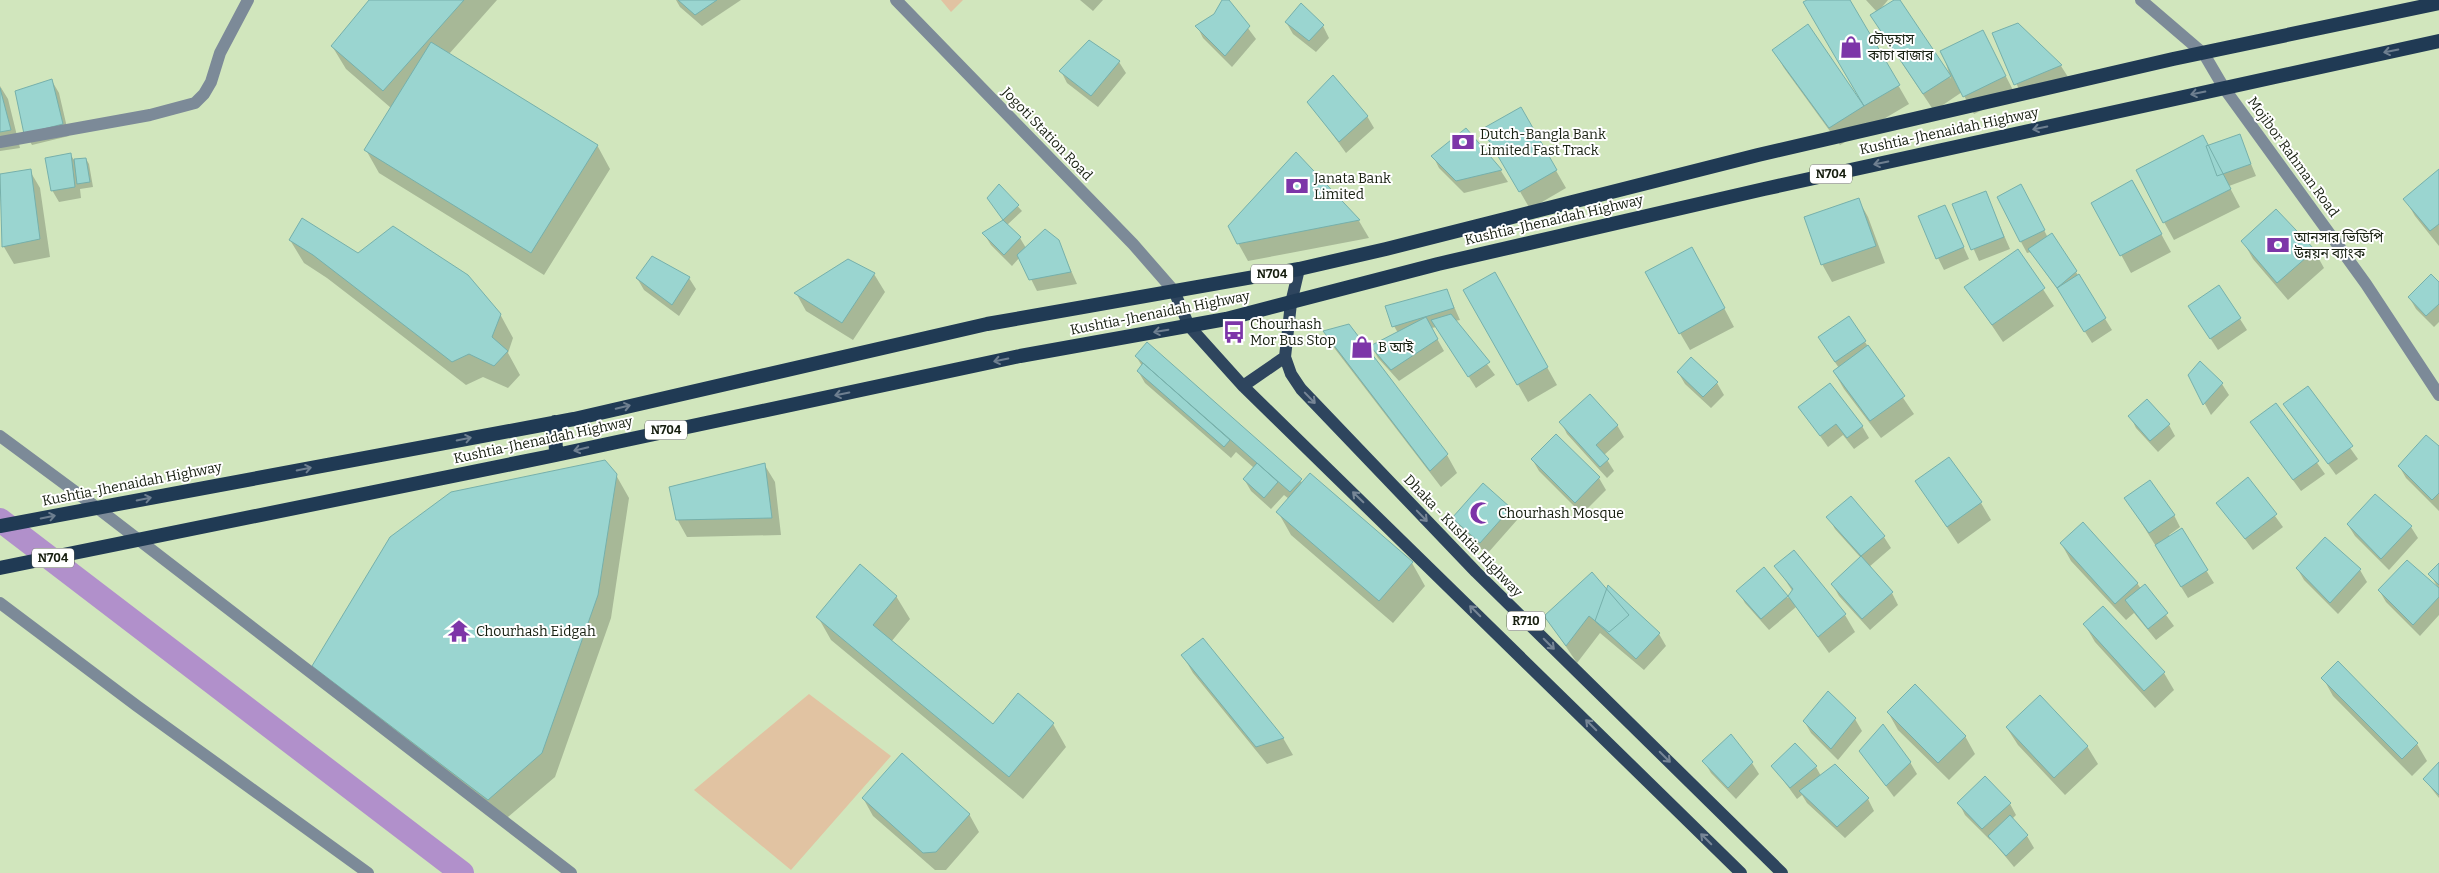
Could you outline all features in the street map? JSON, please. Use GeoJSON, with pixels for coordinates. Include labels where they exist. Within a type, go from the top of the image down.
{"type":"FeatureCollection","features":[{"type":"Feature","properties":{"kind":"highway","name":"Kushtia-Jhenaidah Highway"},"geometry":{"type":"LineString","coordinates":[[0,526],[556,422],[987,324],[1298,269],[1386,249],[1758,155],[2204,54],[2439,4]]}},
{"type":"Feature","properties":{"kind":"highway","name":"Kushtia-Jhenaidah Highway"},"geometry":{"type":"LineString","coordinates":[[0,568],[107,548],[556,455],[1020,356],[1226,319],[1438,264],[1745,193],[2439,41]]}},
{"type":"Feature","properties":{"kind":"highway"},"geometry":{"type":"LineString","coordinates":[[556,422],[556,455]]}},
{"type":"Feature","properties":{"kind":"main road"},"geometry":{"type":"LineString","coordinates":[[1243,386],[1285,357],[1291,302],[1298,269]]}},
{"type":"Feature","properties":{"kind":"main road","name":"R710"},"geometry":{"type":"LineString","coordinates":[[1174,291],[1189,326],[1243,386],[1741,873]]}},
{"type":"Feature","properties":{"kind":"main road","name":"Dhaka - Kushtia Highway"},"geometry":{"type":"LineString","coordinates":[[1285,357],[1291,374],[1301,388],[1476,572],[1782,873]]}},
{"type":"Feature","properties":{"kind":"street"},"geometry":{"type":"LineString","coordinates":[[0,142],[150,115],[195,103],[204,94],[211,82],[220,53],[248,0]]}},
{"type":"Feature","properties":{"kind":"street","name":"Jogoti Station Road"},"geometry":{"type":"LineString","coordinates":[[896,0],[1133,244],[1174,291]]}},
{"type":"Feature","properties":{"kind":"street","name":"Mojibor Rahman Road"},"geometry":{"type":"LineString","coordinates":[[2141,0],[2204,54],[2224,88],[2366,284],[2439,395]]}},
{"type":"Feature","properties":{"kind":"street"},"geometry":{"type":"LineString","coordinates":[[0,436],[570,873]]}},
{"type":"Feature","properties":{"kind":"street"},"geometry":{"type":"LineString","coordinates":[[0,603],[136,706],[368,873]]}},
{"type":"Feature","properties":{"kind":"shaded area"},"geometry":{"type":"Polygon","coordinates":[[[941,0],[963,0],[951,12],[941,0]]]}},
{"type":"Feature","properties":{"kind":"shaded area"},"geometry":{"type":"Polygon","coordinates":[[[809,694],[891,756],[791,870],[694,790],[809,694]]]}},
{"type":"Feature","properties":{"kind":"building"},"geometry":{"type":"Polygon","coordinates":[[[369,0],[464,0],[383,91],[331,46],[369,0]]]}},
{"type":"Feature","properties":{"kind":"building"},"geometry":{"type":"Polygon","coordinates":[[[678,0],[717,0],[695,15],[678,0]]]}},
{"type":"Feature","properties":{"kind":"building"},"geometry":{"type":"Polygon","coordinates":[[[1222,0],[1229,0],[1250,26],[1225,56],[1195,26],[1214,14],[1222,0]]]}},
{"type":"Feature","properties":{"kind":"building"},"geometry":{"type":"Polygon","coordinates":[[[1807,0],[1850,0],[1900,85],[1864,106],[1803,2],[1807,0]]]}},
{"type":"Feature","properties":{"kind":"building"},"geometry":{"type":"Polygon","coordinates":[[[1894,0],[1900,0],[1951,76],[1923,94],[1870,15],[1894,0]]]}},
{"type":"Feature","properties":{"kind":"building"},"geometry":{"type":"Polygon","coordinates":[[[1301,3],[1324,25],[1309,41],[1285,22],[1301,3]]]}},
{"type":"Feature","properties":{"kind":"building"},"geometry":{"type":"Polygon","coordinates":[[[2018,23],[2062,65],[2014,85],[1992,33],[2018,23]]]}},
{"type":"Feature","properties":{"kind":"building"},"geometry":{"type":"Polygon","coordinates":[[[1808,24],[1864,106],[1829,128],[1772,50],[1808,24]]]}},
{"type":"Feature","properties":{"kind":"building"},"geometry":{"type":"Polygon","coordinates":[[[1983,30],[2006,76],[1963,97],[1940,51],[1983,30]]]}},
{"type":"Feature","properties":{"kind":"building"},"geometry":{"type":"Polygon","coordinates":[[[1089,40],[1120,61],[1091,96],[1059,71],[1089,40]]]}},
{"type":"Feature","properties":{"kind":"building"},"geometry":{"type":"Polygon","coordinates":[[[431,42],[598,145],[531,253],[364,150],[431,42]]]}},
{"type":"Feature","properties":{"kind":"building"},"geometry":{"type":"Polygon","coordinates":[[[1333,75],[1368,116],[1339,142],[1307,102],[1333,75]]]}},
{"type":"Feature","properties":{"kind":"building"},"geometry":{"type":"Polygon","coordinates":[[[52,79],[63,124],[24,134],[15,91],[52,79]]]}},
{"type":"Feature","properties":{"kind":"building"},"geometry":{"type":"Polygon","coordinates":[[[0,88],[11,130],[0,132],[0,88]]]}},
{"type":"Feature","properties":{"kind":"building"},"geometry":{"type":"Polygon","coordinates":[[[1521,107],[1557,170],[1519,192],[1482,129],[1521,107]]]}},
{"type":"Feature","properties":{"kind":"building","name":"Dutch-Bangla Bank Limited Fast Track"},"geometry":{"type":"Polygon","coordinates":[[[1466,128],[1502,170],[1456,181],[1431,156],[1466,128]]]}},
{"type":"Feature","properties":{"kind":"building"},"geometry":{"type":"Polygon","coordinates":[[[2240,134],[2251,164],[2217,176],[2206,146],[2240,134]]]}},
{"type":"Feature","properties":{"kind":"building"},"geometry":{"type":"Polygon","coordinates":[[[2203,135],[2231,189],[2163,223],[2136,170],[2203,135]]]}},
{"type":"Feature","properties":{"kind":"building","name":"Janata Bank Limited"},"geometry":{"type":"Polygon","coordinates":[[[1296,152],[1360,220],[1237,244],[1228,226],[1296,152]]]}},
{"type":"Feature","properties":{"kind":"building"},"geometry":{"type":"Polygon","coordinates":[[[71,153],[75,187],[51,191],[45,158],[71,153]]]}},
{"type":"Feature","properties":{"kind":"building"},"geometry":{"type":"Polygon","coordinates":[[[86,158],[90,182],[77,184],[74,159],[86,158]]]}},
{"type":"Feature","properties":{"kind":"building"},"geometry":{"type":"Polygon","coordinates":[[[31,169],[40,239],[2,247],[0,174],[31,169]]]}},
{"type":"Feature","properties":{"kind":"building"},"geometry":{"type":"Polygon","coordinates":[[[2439,169],[2439,224],[2430,231],[2403,199],[2439,169]]]}},
{"type":"Feature","properties":{"kind":"building"},"geometry":{"type":"Polygon","coordinates":[[[2132,180],[2162,234],[2120,256],[2091,203],[2132,180]]]}},
{"type":"Feature","properties":{"kind":"building"},"geometry":{"type":"Polygon","coordinates":[[[999,184],[1019,205],[1003,220],[987,198],[999,184]]]}},
{"type":"Feature","properties":{"kind":"building"},"geometry":{"type":"Polygon","coordinates":[[[2021,184],[2045,230],[2020,242],[1997,197],[2021,184]]]}},
{"type":"Feature","properties":{"kind":"building"},"geometry":{"type":"Polygon","coordinates":[[[1986,191],[2004,237],[1971,250],[1952,204],[1986,191]]]}},
{"type":"Feature","properties":{"kind":"building"},"geometry":{"type":"Polygon","coordinates":[[[1859,198],[1876,246],[1821,265],[1804,217],[1859,198]]]}},
{"type":"Feature","properties":{"kind":"building"},"geometry":{"type":"Polygon","coordinates":[[[1945,205],[1964,247],[1936,259],[1918,216],[1945,205]]]}},
{"type":"Feature","properties":{"kind":"building","name":"আনসার ভিডিপি উন্নয়ন ব্যাংক"},"geometry":{"type":"Polygon","coordinates":[[[2276,209],[2315,250],[2277,283],[2241,241],[2276,209]]]}},
{"type":"Feature","properties":{"kind":"building"},"geometry":{"type":"Polygon","coordinates":[[[302,218],[358,253],[393,226],[468,275],[501,314],[492,337],[508,351],[494,366],[469,354],[452,362],[313,255],[289,240],[302,218]]]}},
{"type":"Feature","properties":{"kind":"building"},"geometry":{"type":"Polygon","coordinates":[[[1003,220],[1021,237],[1004,255],[982,233],[1003,220]]]}},
{"type":"Feature","properties":{"kind":"building"},"geometry":{"type":"Polygon","coordinates":[[[1045,229],[1059,240],[1071,272],[1029,280],[1017,255],[1045,229]]]}},
{"type":"Feature","properties":{"kind":"building"},"geometry":{"type":"Polygon","coordinates":[[[2052,233],[2077,271],[2057,288],[2028,249],[2052,233]]]}},
{"type":"Feature","properties":{"kind":"building"},"geometry":{"type":"Polygon","coordinates":[[[1692,247],[1725,308],[1679,334],[1645,272],[1692,247]]]}},
{"type":"Feature","properties":{"kind":"building"},"geometry":{"type":"Polygon","coordinates":[[[2018,249],[2045,288],[1992,325],[1964,287],[2018,249]]]}},
{"type":"Feature","properties":{"kind":"building"},"geometry":{"type":"Polygon","coordinates":[[[652,256],[690,277],[672,305],[636,278],[652,256]]]}},
{"type":"Feature","properties":{"kind":"building"},"geometry":{"type":"Polygon","coordinates":[[[848,259],[875,273],[842,323],[794,293],[848,259]]]}},
{"type":"Feature","properties":{"kind":"building"},"geometry":{"type":"Polygon","coordinates":[[[1495,272],[1548,367],[1517,385],[1463,290],[1495,272]]]}},
{"type":"Feature","properties":{"kind":"building"},"geometry":{"type":"Polygon","coordinates":[[[2079,274],[2106,318],[2084,332],[2057,288],[2079,274]]]}},
{"type":"Feature","properties":{"kind":"building"},"geometry":{"type":"Polygon","coordinates":[[[2431,274],[2439,282],[2439,304],[2426,316],[2408,297],[2431,274]]]}},
{"type":"Feature","properties":{"kind":"building"},"geometry":{"type":"Polygon","coordinates":[[[2219,285],[2241,318],[2210,339],[2188,306],[2219,285]]]}},
{"type":"Feature","properties":{"kind":"building"},"geometry":{"type":"Polygon","coordinates":[[[1447,289],[1454,308],[1392,327],[1385,306],[1447,289]]]}},
{"type":"Feature","properties":{"kind":"building"},"geometry":{"type":"Polygon","coordinates":[[[1451,314],[1490,362],[1468,377],[1431,320],[1451,314]]]}},
{"type":"Feature","properties":{"kind":"building"},"geometry":{"type":"Polygon","coordinates":[[[1849,316],[1866,341],[1835,362],[1818,337],[1849,316]]]}},
{"type":"Feature","properties":{"kind":"building"},"geometry":{"type":"Polygon","coordinates":[[[1426,317],[1438,339],[1391,370],[1370,346],[1426,317]]]}},
{"type":"Feature","properties":{"kind":"building"},"geometry":{"type":"Polygon","coordinates":[[[1349,324],[1448,454],[1430,471],[1323,331],[1349,324]]]}},
{"type":"Feature","properties":{"kind":"building"},"geometry":{"type":"Polygon","coordinates":[[[1147,342],[1302,479],[1290,492],[1135,356],[1147,342]]]}},
{"type":"Feature","properties":{"kind":"building"},"geometry":{"type":"Polygon","coordinates":[[[1868,345],[1905,396],[1870,421],[1833,371],[1868,345]]]}},
{"type":"Feature","properties":{"kind":"building"},"geometry":{"type":"Polygon","coordinates":[[[1691,357],[1718,382],[1703,397],[1677,372],[1691,357]]]}},
{"type":"Feature","properties":{"kind":"building"},"geometry":{"type":"Polygon","coordinates":[[[2200,361],[2223,383],[2203,405],[2188,375],[2200,361]]]}},
{"type":"Feature","properties":{"kind":"building"},"geometry":{"type":"Polygon","coordinates":[[[1143,363],[1230,440],[1224,447],[1137,371],[1143,363]]]}},
{"type":"Feature","properties":{"kind":"building"},"geometry":{"type":"Polygon","coordinates":[[[1830,383],[1863,426],[1847,438],[1836,424],[1820,436],[1798,407],[1830,383]]]}},
{"type":"Feature","properties":{"kind":"building"},"geometry":{"type":"Polygon","coordinates":[[[2308,386],[2353,446],[2328,464],[2283,404],[2308,386]]]}},
{"type":"Feature","properties":{"kind":"building"},"geometry":{"type":"Polygon","coordinates":[[[1590,394],[1618,425],[1596,445],[1609,459],[1600,467],[1559,422],[1590,394]]]}},
{"type":"Feature","properties":{"kind":"building"},"geometry":{"type":"Polygon","coordinates":[[[2147,399],[2170,424],[2150,441],[2128,416],[2147,399]]]}},
{"type":"Feature","properties":{"kind":"building"},"geometry":{"type":"Polygon","coordinates":[[[2276,403],[2319,461],[2293,480],[2250,422],[2276,403]]]}},
{"type":"Feature","properties":{"kind":"building"},"geometry":{"type":"Polygon","coordinates":[[[1556,434],[1600,477],[1575,503],[1531,459],[1556,434]]]}},
{"type":"Feature","properties":{"kind":"building"},"geometry":{"type":"Polygon","coordinates":[[[2426,435],[2439,446],[2439,493],[2432,500],[2398,466],[2426,435]]]}},
{"type":"Feature","properties":{"kind":"building"},"geometry":{"type":"Polygon","coordinates":[[[1949,457],[1982,502],[1947,527],[1915,481],[1949,457]]]}},
{"type":"Feature","properties":{"kind":"building","name":"Chourhash Eidgah"},"geometry":{"type":"Polygon","coordinates":[[[605,460],[617,474],[598,595],[542,753],[488,800],[312,666],[390,537],[451,492],[605,460]]]}},
{"type":"Feature","properties":{"kind":"building"},"geometry":{"type":"Polygon","coordinates":[[[765,463],[772,518],[676,520],[669,487],[765,463]]]}},
{"type":"Feature","properties":{"kind":"building"},"geometry":{"type":"Polygon","coordinates":[[[1257,463],[1278,482],[1264,498],[1243,479],[1257,463]]]}},
{"type":"Feature","properties":{"kind":"building"},"geometry":{"type":"Polygon","coordinates":[[[1310,473],[1413,562],[1379,601],[1276,512],[1310,473]]]}},
{"type":"Feature","properties":{"kind":"building"},"geometry":{"type":"Polygon","coordinates":[[[2248,477],[2277,514],[2245,539],[2216,503],[2248,477]]]}},
{"type":"Feature","properties":{"kind":"building"},"geometry":{"type":"Polygon","coordinates":[[[2150,480],[2175,515],[2149,533],[2124,498],[2150,480]]]}},
{"type":"Feature","properties":{"kind":"building","name":"Chourhash Mosque"},"geometry":{"type":"Polygon","coordinates":[[[1483,483],[1511,508],[1480,543],[1452,518],[1483,483]]]}},
{"type":"Feature","properties":{"kind":"building"},"geometry":{"type":"Polygon","coordinates":[[[2375,494],[2412,526],[2381,559],[2347,524],[2375,494]]]}},
{"type":"Feature","properties":{"kind":"building"},"geometry":{"type":"Polygon","coordinates":[[[1851,496],[1885,536],[1861,556],[1826,517],[1851,496]]]}},
{"type":"Feature","properties":{"kind":"building"},"geometry":{"type":"Polygon","coordinates":[[[2083,522],[2138,583],[2115,604],[2060,543],[2083,522]]]}},
{"type":"Feature","properties":{"kind":"building"},"geometry":{"type":"Polygon","coordinates":[[[2182,528],[2208,570],[2181,587],[2155,545],[2182,528]]]}},
{"type":"Feature","properties":{"kind":"building"},"geometry":{"type":"Polygon","coordinates":[[[2325,537],[2361,569],[2330,603],[2296,568],[2325,537]]]}},
{"type":"Feature","properties":{"kind":"building"},"geometry":{"type":"Polygon","coordinates":[[[1794,550],[1846,614],[1818,637],[1788,596],[1793,589],[1774,566],[1794,550]]]}},
{"type":"Feature","properties":{"kind":"building"},"geometry":{"type":"Polygon","coordinates":[[[1861,556],[1893,592],[1862,619],[1831,584],[1861,556]]]}},
{"type":"Feature","properties":{"kind":"building"},"geometry":{"type":"Polygon","coordinates":[[[2407,560],[2439,588],[2439,597],[2413,625],[2378,590],[2407,560]]]}},
{"type":"Feature","properties":{"kind":"building"},"geometry":{"type":"Polygon","coordinates":[[[2439,563],[2439,585],[2428,574],[2439,563]]]}},
{"type":"Feature","properties":{"kind":"building"},"geometry":{"type":"Polygon","coordinates":[[[860,564],[897,596],[873,625],[993,724],[1018,693],[1054,723],[1009,777],[816,617],[860,564]]]}},
{"type":"Feature","properties":{"kind":"building"},"geometry":{"type":"Polygon","coordinates":[[[1764,567],[1788,596],[1761,619],[1736,591],[1764,567]]]}},
{"type":"Feature","properties":{"kind":"building"},"geometry":{"type":"Polygon","coordinates":[[[1592,572],[1629,615],[1609,632],[1589,616],[1566,646],[1544,616],[1592,572]]]}},
{"type":"Feature","properties":{"kind":"building"},"geometry":{"type":"Polygon","coordinates":[[[2145,584],[2168,613],[2148,629],[2125,600],[2145,584]]]}},
{"type":"Feature","properties":{"kind":"building"},"geometry":{"type":"Polygon","coordinates":[[[1608,585],[1660,633],[1636,659],[1595,621],[1608,585]]]}},
{"type":"Feature","properties":{"kind":"building"},"geometry":{"type":"Polygon","coordinates":[[[2103,606],[2165,672],[2144,691],[2083,624],[2103,606]]]}},
{"type":"Feature","properties":{"kind":"building"},"geometry":{"type":"Polygon","coordinates":[[[1203,638],[1284,738],[1256,747],[1181,655],[1203,638]]]}},
{"type":"Feature","properties":{"kind":"building"},"geometry":{"type":"Polygon","coordinates":[[[2338,661],[2418,743],[2402,759],[2321,678],[2338,661]]]}},
{"type":"Feature","properties":{"kind":"building"},"geometry":{"type":"Polygon","coordinates":[[[1915,684],[1966,736],[1938,763],[1887,712],[1915,684]]]}},
{"type":"Feature","properties":{"kind":"building"},"geometry":{"type":"Polygon","coordinates":[[[1828,691],[1856,718],[1831,749],[1803,721],[1828,691]]]}},
{"type":"Feature","properties":{"kind":"building"},"geometry":{"type":"Polygon","coordinates":[[[2040,695],[2088,746],[2054,778],[2006,727],[2040,695]]]}},
{"type":"Feature","properties":{"kind":"building"},"geometry":{"type":"Polygon","coordinates":[[[1883,724],[1911,762],[1886,786],[1859,751],[1883,724]]]}},
{"type":"Feature","properties":{"kind":"building"},"geometry":{"type":"Polygon","coordinates":[[[1731,734],[1753,762],[1728,788],[1702,761],[1731,734]]]}},
{"type":"Feature","properties":{"kind":"building"},"geometry":{"type":"Polygon","coordinates":[[[1795,743],[1817,766],[1790,788],[1771,766],[1795,743]]]}},
{"type":"Feature","properties":{"kind":"building"},"geometry":{"type":"Polygon","coordinates":[[[902,753],[970,814],[936,852],[923,853],[862,798],[902,753]]]}},
{"type":"Feature","properties":{"kind":"building"},"geometry":{"type":"Polygon","coordinates":[[[2439,762],[2439,795],[2423,779],[2439,762]]]}},
{"type":"Feature","properties":{"kind":"building"},"geometry":{"type":"Polygon","coordinates":[[[1835,764],[1869,798],[1837,827],[1799,791],[1835,764]]]}},
{"type":"Feature","properties":{"kind":"building"},"geometry":{"type":"Polygon","coordinates":[[[1985,776],[2011,803],[1982,829],[1957,803],[1985,776]]]}},
{"type":"Feature","properties":{"kind":"building"},"geometry":{"type":"Polygon","coordinates":[[[2010,815],[2028,835],[2006,856],[1988,836],[2010,815]]]}},
{"type":"Feature","properties":{"kind":"waterway"},"geometry":{"type":"LineString","coordinates":[[0,520],[462,873]]}},
{"type":"Feature","properties":{"kind":"place","name":"চৌড়হাস কাচা বাজার"},"geometry":{"type":"Point","coordinates":[1851,47]}},
{"type":"Feature","properties":{"kind":"place","name":"Dutch-Bangla Bank Limited Fast Track"},"geometry":{"type":"Point","coordinates":[1463,142]}},
{"type":"Feature","properties":{"kind":"place","name":"Janata Bank Limited"},"geometry":{"type":"Point","coordinates":[1297,186]}},
{"type":"Feature","properties":{"kind":"place","name":"আনসার ভিডিপি উন্নয়ন ব্যাংক"},"geometry":{"type":"Point","coordinates":[2278,245]}},
{"type":"Feature","properties":{"kind":"place","name":"Chourhash Mor Bus Stop"},"geometry":{"type":"Point","coordinates":[1234,332]}},
{"type":"Feature","properties":{"kind":"place","name":"B আই"},"geometry":{"type":"Point","coordinates":[1362,347]}},
{"type":"Feature","properties":{"kind":"place","name":"Chourhash Mosque"},"geometry":{"type":"Point","coordinates":[1481,513]}},
{"type":"Feature","properties":{"kind":"place","name":"Chourhash Eidgah"},"geometry":{"type":"Point","coordinates":[459,631]}}]}
